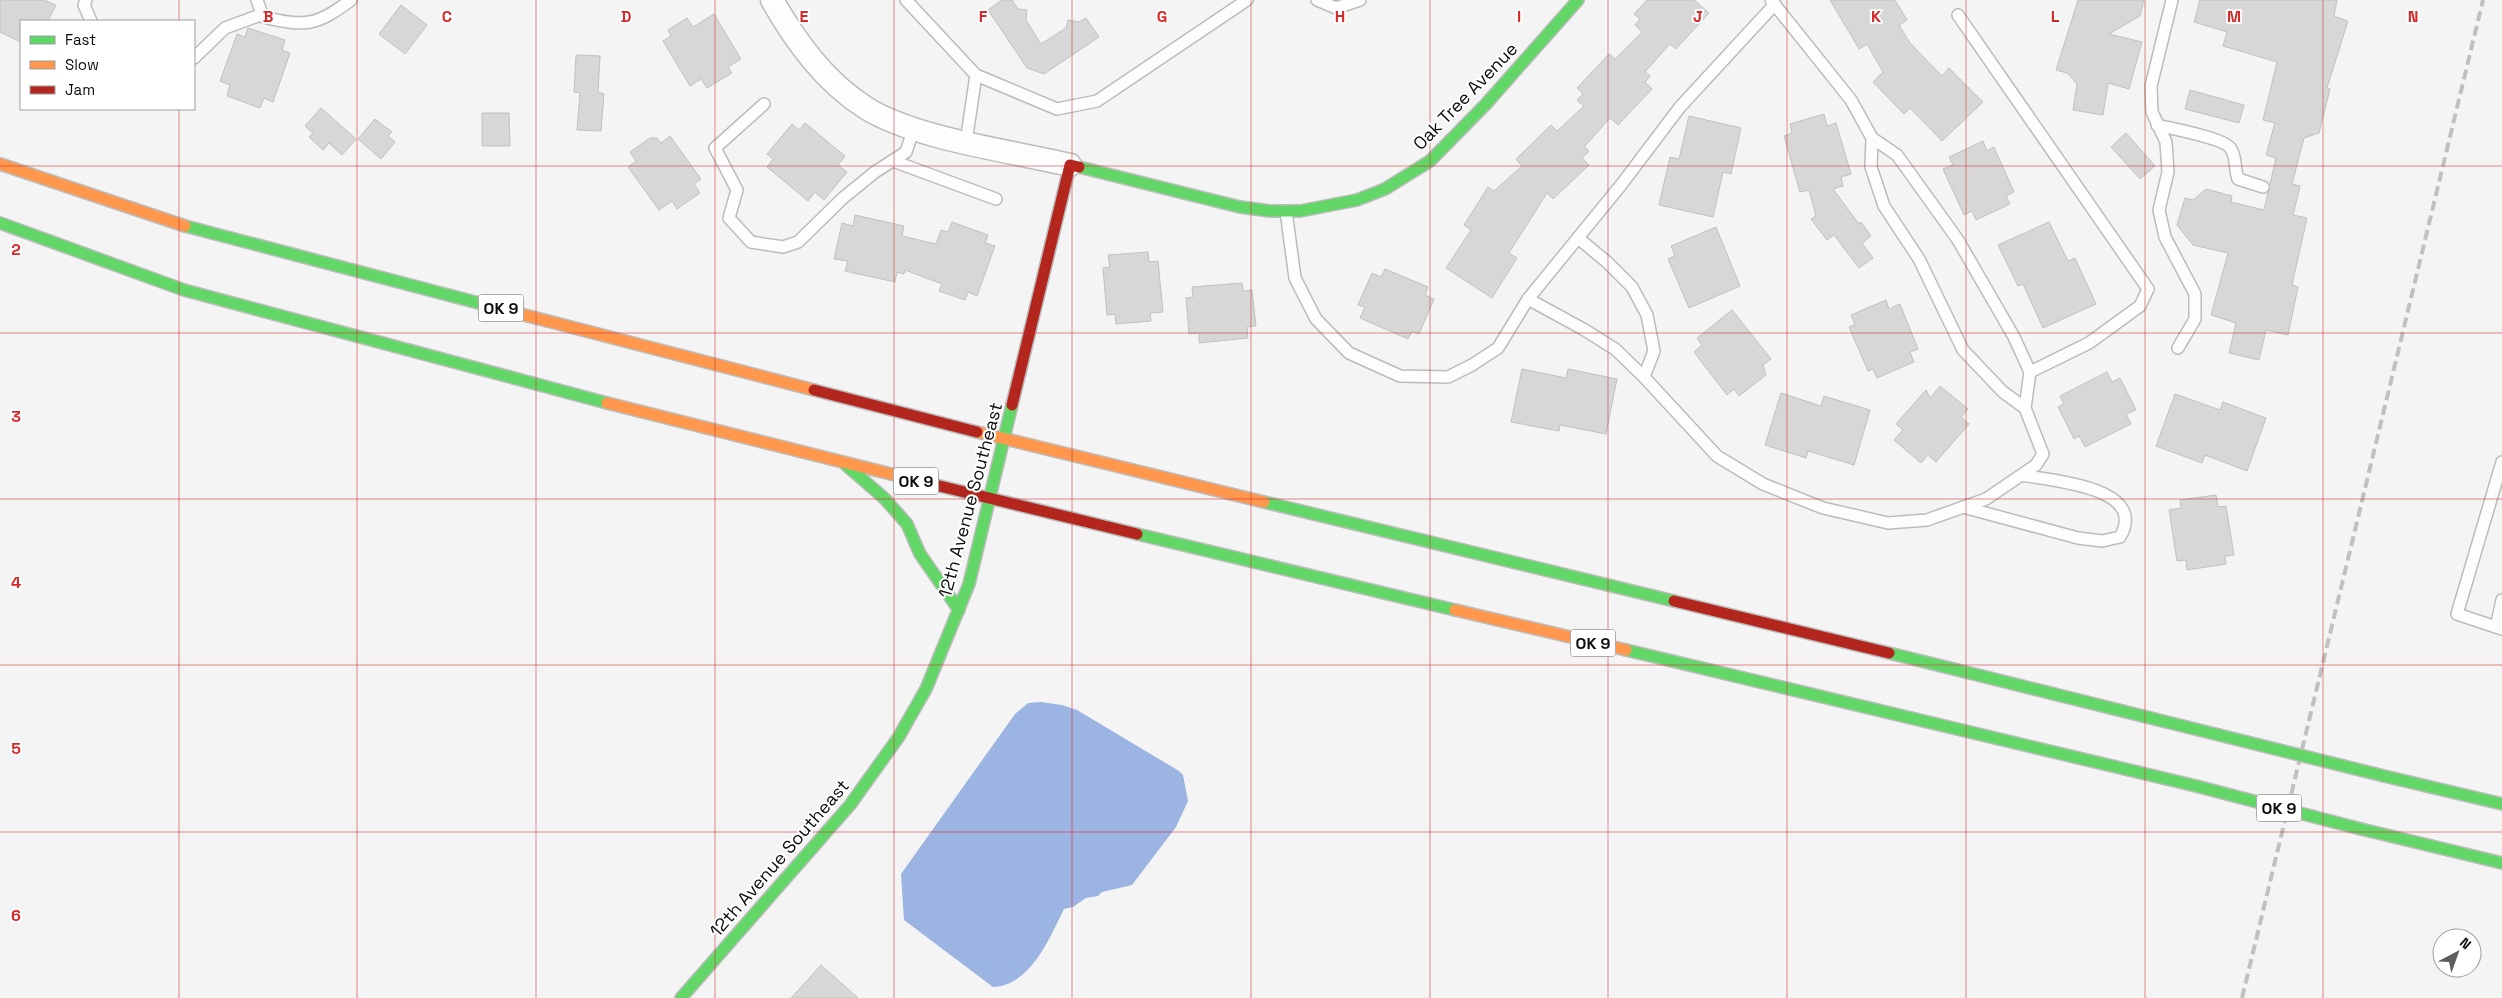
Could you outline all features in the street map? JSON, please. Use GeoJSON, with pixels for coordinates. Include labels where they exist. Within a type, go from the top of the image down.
{"type":"FeatureCollection","features":[{"type":"Feature","properties":{"kind":"main road","name":"Oak Tree Avenue"},"geometry":{"type":"LineString","coordinates":[[1070,165],[1240,207],[1300,211],[1357,200],[1385,189],[1430,161],[1486,104],[1578,0]]}},
{"type":"Feature","properties":{"kind":"main road","name":"OK 9"},"geometry":{"type":"LineString","coordinates":[[0,164],[181,225],[1006,438],[2502,804]]}},
{"type":"Feature","properties":{"kind":"main road","name":"12th Avenue Southeast"},"geometry":{"type":"LineString","coordinates":[[681,998],[850,805],[877,770],[926,689],[969,584],[1006,438],[1070,165]]}},
{"type":"Feature","properties":{"kind":"main road","name":"OK 9"},"geometry":{"type":"LineString","coordinates":[[0,224],[184,290],[646,413],[991,499],[2196,786],[2502,863]]}},
{"type":"Feature","properties":{"kind":"main road"},"geometry":{"type":"LineString","coordinates":[[842,461],[884,498],[907,524],[920,554],[959,610]]}},
{"type":"Feature","properties":{"kind":"street"},"geometry":{"type":"LineString","coordinates":[[772,0],[789,30],[833,81],[866,108],[885,118],[914,128],[966,142],[1070,165]]}},
{"type":"Feature","properties":{"kind":"lane"},"geometry":{"type":"LineString","coordinates":[[86,0],[84,5],[90,20]]}},
{"type":"Feature","properties":{"kind":"lane"},"geometry":{"type":"LineString","coordinates":[[257,0],[264,17],[305,24],[331,15],[351,0]]}},
{"type":"Feature","properties":{"kind":"lane"},"geometry":{"type":"LineString","coordinates":[[906,0],[976,74],[1057,109],[1097,101],[1247,0]]}},
{"type":"Feature","properties":{"kind":"lane"},"geometry":{"type":"LineString","coordinates":[[1317,0],[1336,8],[1360,0]]}},
{"type":"Feature","properties":{"kind":"lane"},"geometry":{"type":"LineString","coordinates":[[2172,0],[2151,86],[2152,112],[2166,142],[2168,172],[2160,210],[2165,237],[2195,294],[2195,319],[2178,348]]}},
{"type":"Feature","properties":{"kind":"lane"},"geometry":{"type":"LineString","coordinates":[[1286,211],[1295,278],[1316,318],[1349,353],[1400,376],[1448,377],[1472,365],[1498,348],[1528,299],[1680,107],[1773,2],[1851,100],[1872,138],[1897,155],[1958,240],[2005,322],[2030,372],[2025,408],[2043,454],[2036,465],[1986,499],[1927,520],[1888,523],[1823,508],[1762,484],[1717,456],[1644,376],[1615,350],[1583,329],[1528,299]]}},
{"type":"Feature","properties":{"kind":"lane"},"geometry":{"type":"LineString","coordinates":[[195,57],[225,28],[263,14]]}},
{"type":"Feature","properties":{"kind":"lane"},"geometry":{"type":"LineString","coordinates":[[1958,15],[2148,289],[2140,306],[2111,327],[2088,343],[2030,372]]}},
{"type":"Feature","properties":{"kind":"lane"},"geometry":{"type":"LineString","coordinates":[[966,142],[976,74]]}},
{"type":"Feature","properties":{"kind":"lane"},"geometry":{"type":"LineString","coordinates":[[764,104],[716,148],[738,190],[728,218],[751,242],[783,247],[798,242],[843,198],[906,152],[914,128]]}},
{"type":"Feature","properties":{"kind":"lane"},"geometry":{"type":"LineString","coordinates":[[2157,125],[2230,146],[2235,158],[2235,171],[2238,179],[2263,188]]}},
{"type":"Feature","properties":{"kind":"lane"},"geometry":{"type":"LineString","coordinates":[[1872,138],[1871,167],[1884,206],[1919,258],[1963,350],[2003,392],[2025,408]]}},
{"type":"Feature","properties":{"kind":"lane"},"geometry":{"type":"LineString","coordinates":[[893,161],[996,199]]}},
{"type":"Feature","properties":{"kind":"lane"},"geometry":{"type":"LineString","coordinates":[[1578,238],[1607,262],[1632,287],[1647,315],[1654,351],[1644,376]]}},
{"type":"Feature","properties":{"kind":"lane"},"geometry":{"type":"LineString","coordinates":[[2502,462],[2458,614],[2499,628],[2502,600]]}},
{"type":"Feature","properties":{"kind":"lane"},"geometry":{"type":"LineString","coordinates":[[1963,507],[2078,538],[2102,541],[2120,537],[2126,526],[2124,510],[2113,497],[2099,491],[2022,475]]}},
{"type":"Feature","properties":{"kind":"water"},"geometry":{"type":"Polygon","coordinates":[[[1041,702],[1062,705],[1077,710],[1179,771],[1183,775],[1188,801],[1176,827],[1132,885],[1102,892],[1098,896],[1086,898],[1073,907],[1064,909],[1045,946],[1028,969],[1018,978],[1006,984],[993,987],[904,920],[901,874],[1015,714],[1028,703],[1041,702]]]}},
{"type":"Feature","properties":{"kind":"building"},"geometry":{"type":"Polygon","coordinates":[[[0,0],[44,0],[56,5],[48,20],[20,20],[20,42],[0,32],[0,0]]]}},
{"type":"Feature","properties":{"kind":"building"},"geometry":{"type":"Polygon","coordinates":[[[1002,0],[1012,0],[1018,9],[1027,10],[1026,20],[1041,44],[1066,28],[1068,20],[1079,22],[1086,18],[1099,37],[1044,74],[1027,68],[988,10],[1002,0]]]}},
{"type":"Feature","properties":{"kind":"building"},"geometry":{"type":"Polygon","coordinates":[[[1647,0],[1694,0],[1709,13],[1676,49],[1670,44],[1645,72],[1650,76],[1645,82],[1652,89],[1618,125],[1610,118],[1584,147],[1589,151],[1582,158],[1589,165],[1553,199],[1547,193],[1509,253],[1517,258],[1492,298],[1446,268],[1471,230],[1464,225],[1488,187],[1494,191],[1522,166],[1516,159],[1551,125],[1557,131],[1584,106],[1577,100],[1583,94],[1577,88],[1609,54],[1615,59],[1642,32],[1635,25],[1640,19],[1634,14],[1647,0]]]}},
{"type":"Feature","properties":{"kind":"building"},"geometry":{"type":"Polygon","coordinates":[[[1830,0],[1895,0],[1907,20],[1899,25],[1910,43],[1942,76],[1949,68],[1983,102],[1942,141],[1910,108],[1904,114],[1873,82],[1883,72],[1867,44],[1859,49],[1830,0]]]}},
{"type":"Feature","properties":{"kind":"building"},"geometry":{"type":"Polygon","coordinates":[[[2078,0],[2144,0],[2140,16],[2109,34],[2142,42],[2129,89],[2108,83],[2103,115],[2073,110],[2077,84],[2067,73],[2056,70],[2078,0]]]}},
{"type":"Feature","properties":{"kind":"building"},"geometry":{"type":"Polygon","coordinates":[[[2200,0],[2337,0],[2334,16],[2348,21],[2327,88],[2330,89],[2319,133],[2304,138],[2292,184],[2300,186],[2293,215],[2307,218],[2292,285],[2298,287],[2288,335],[2266,330],[2259,360],[2229,353],[2236,323],[2211,315],[2228,253],[2193,245],[2177,225],[2185,198],[2193,200],[2206,189],[2232,196],[2231,202],[2264,210],[2276,158],[2266,155],[2275,123],[2263,120],[2277,62],[2223,46],[2227,32],[2194,22],[2200,0]]]}},
{"type":"Feature","properties":{"kind":"building"},"geometry":{"type":"Polygon","coordinates":[[[401,5],[427,25],[405,54],[379,34],[401,5]]]}},
{"type":"Feature","properties":{"kind":"building"},"geometry":{"type":"Polygon","coordinates":[[[714,14],[741,59],[728,67],[732,73],[707,88],[701,79],[690,86],[663,41],[671,36],[668,30],[687,18],[693,27],[714,14]]]}},
{"type":"Feature","properties":{"kind":"building"},"geometry":{"type":"Polygon","coordinates":[[[248,28],[285,40],[282,50],[290,53],[273,102],[264,98],[260,108],[227,96],[230,85],[220,81],[237,34],[245,37],[248,28]]]}},
{"type":"Feature","properties":{"kind":"building"},"geometry":{"type":"Polygon","coordinates":[[[576,55],[600,56],[598,92],[604,94],[601,131],[577,130],[580,93],[574,92],[576,55]]]}},
{"type":"Feature","properties":{"kind":"building"},"geometry":{"type":"Polygon","coordinates":[[[2190,90],[2244,105],[2239,123],[2185,109],[2190,90]]]}},
{"type":"Feature","properties":{"kind":"building"},"geometry":{"type":"Polygon","coordinates":[[[321,108],[356,139],[342,155],[329,143],[323,150],[309,137],[313,133],[305,126],[321,108]]]}},
{"type":"Feature","properties":{"kind":"building"},"geometry":{"type":"Polygon","coordinates":[[[482,113],[509,113],[510,146],[482,146],[482,113]]]}},
{"type":"Feature","properties":{"kind":"building"},"geometry":{"type":"Polygon","coordinates":[[[1824,114],[1827,126],[1836,123],[1851,174],[1841,177],[1843,186],[1833,189],[1859,224],[1861,222],[1871,236],[1862,243],[1873,258],[1859,268],[1834,235],[1827,240],[1811,219],[1816,216],[1809,190],[1800,192],[1784,136],[1792,133],[1790,124],[1824,114]]]}},
{"type":"Feature","properties":{"kind":"building"},"geometry":{"type":"Polygon","coordinates":[[[1689,116],[1741,128],[1731,174],[1723,172],[1713,217],[1659,205],[1670,157],[1679,159],[1689,116]]]}},
{"type":"Feature","properties":{"kind":"building"},"geometry":{"type":"Polygon","coordinates":[[[375,119],[392,132],[388,136],[395,142],[381,159],[358,139],[375,119]]]}},
{"type":"Feature","properties":{"kind":"building"},"geometry":{"type":"Polygon","coordinates":[[[805,123],[845,156],[838,165],[847,172],[824,200],[815,192],[808,201],[767,167],[773,159],[767,154],[792,124],[799,130],[805,123]]]}},
{"type":"Feature","properties":{"kind":"building"},"geometry":{"type":"Polygon","coordinates":[[[2126,133],[2155,166],[2140,179],[2111,147],[2126,133]]]}},
{"type":"Feature","properties":{"kind":"building"},"geometry":{"type":"Polygon","coordinates":[[[670,136],[701,179],[694,184],[700,193],[677,209],[672,201],[659,210],[628,167],[636,161],[630,152],[650,138],[657,138],[661,143],[670,136]]]}},
{"type":"Feature","properties":{"kind":"building"},"geometry":{"type":"Polygon","coordinates":[[[1983,141],[1987,151],[1994,147],[2014,192],[2006,196],[2010,204],[1976,220],[1972,211],[1964,215],[1943,169],[1953,165],[1949,157],[1983,141]]]}},
{"type":"Feature","properties":{"kind":"building"},"geometry":{"type":"Polygon","coordinates":[[[855,215],[904,226],[902,236],[936,244],[941,230],[948,232],[952,222],[988,235],[985,243],[995,246],[977,296],[968,292],[965,300],[939,291],[942,284],[905,270],[904,274],[897,272],[895,282],[845,271],[848,261],[834,259],[842,223],[853,226],[855,215]]]}},
{"type":"Feature","properties":{"kind":"building"},"geometry":{"type":"Polygon","coordinates":[[[2049,222],[2068,261],[2075,258],[2096,304],[2043,328],[2023,284],[2018,286],[1998,245],[2049,222]]]}},
{"type":"Feature","properties":{"kind":"building"},"geometry":{"type":"Polygon","coordinates":[[[1716,227],[1740,286],[1689,308],[1668,259],[1675,256],[1671,246],[1716,227]]]}},
{"type":"Feature","properties":{"kind":"building"},"geometry":{"type":"Polygon","coordinates":[[[1148,252],[1149,262],[1158,261],[1163,312],[1150,313],[1151,321],[1116,324],[1115,314],[1107,315],[1103,268],[1110,267],[1108,255],[1148,252]]]}},
{"type":"Feature","properties":{"kind":"building"},"geometry":{"type":"Polygon","coordinates":[[[1385,269],[1428,287],[1425,295],[1434,299],[1419,334],[1412,331],[1408,339],[1360,318],[1365,307],[1358,305],[1372,273],[1381,277],[1385,269]]]}},
{"type":"Feature","properties":{"kind":"building"},"geometry":{"type":"Polygon","coordinates":[[[1242,283],[1243,291],[1252,290],[1256,326],[1247,327],[1248,338],[1199,343],[1199,333],[1189,334],[1186,298],[1193,297],[1192,287],[1242,283]]]}},
{"type":"Feature","properties":{"kind":"building"},"geometry":{"type":"Polygon","coordinates":[[[1886,300],[1889,309],[1900,304],[1918,349],[1910,352],[1914,362],[1877,378],[1873,369],[1868,371],[1849,327],[1855,325],[1851,315],[1886,300]]]}},
{"type":"Feature","properties":{"kind":"building"},"geometry":{"type":"Polygon","coordinates":[[[1732,310],[1771,359],[1763,365],[1766,375],[1739,396],[1734,389],[1727,395],[1694,352],[1702,345],[1697,338],[1732,310]]]}},
{"type":"Feature","properties":{"kind":"building"},"geometry":{"type":"Polygon","coordinates":[[[1522,369],[1566,378],[1568,369],[1617,379],[1606,434],[1560,425],[1559,431],[1511,422],[1522,369]]]}},
{"type":"Feature","properties":{"kind":"building"},"geometry":{"type":"Polygon","coordinates":[[[2107,372],[2112,382],[2120,378],[2136,410],[2126,414],[2131,424],[2085,447],[2079,436],[2074,439],[2058,407],[2064,404],[2060,396],[2107,372]]]}},
{"type":"Feature","properties":{"kind":"building"},"geometry":{"type":"Polygon","coordinates":[[[1940,386],[1968,409],[1961,417],[1969,424],[1936,462],[1928,455],[1921,463],[1894,440],[1903,430],[1896,424],[1926,390],[1930,398],[1940,386]]]}},
{"type":"Feature","properties":{"kind":"building"},"geometry":{"type":"Polygon","coordinates":[[[1781,393],[1821,406],[1824,396],[1870,410],[1854,465],[1808,451],[1806,458],[1765,445],[1781,393]]]}},
{"type":"Feature","properties":{"kind":"building"},"geometry":{"type":"Polygon","coordinates":[[[2175,394],[2220,410],[2223,402],[2266,418],[2247,471],[2205,455],[2202,463],[2156,446],[2175,394]]]}},
{"type":"Feature","properties":{"kind":"building"},"geometry":{"type":"Polygon","coordinates":[[[2216,495],[2218,507],[2226,506],[2234,555],[2225,556],[2226,564],[2187,570],[2186,560],[2177,561],[2169,510],[2181,508],[2180,500],[2216,495]]]}},
{"type":"Feature","properties":{"kind":"building"},"geometry":{"type":"Polygon","coordinates":[[[821,965],[858,998],[791,998],[821,965]]]}},
{"type":"Feature","properties":{"kind":"railway"},"geometry":{"type":"LineString","coordinates":[[2242,998],[2483,0]]}},
{"type":"Feature","properties":{"kind":"traffic: fast"},"geometry":{"type":"LineString","coordinates":[[1079,167],[1240,207],[1270,211],[1300,211],[1357,200],[1385,189],[1430,161],[1486,104],[1578,0]]}},
{"type":"Feature","properties":{"kind":"traffic: fast"},"geometry":{"type":"LineString","coordinates":[[0,223],[184,290],[607,403]]}},
{"type":"Feature","properties":{"kind":"traffic: fast"},"geometry":{"type":"LineString","coordinates":[[185,226],[509,311]]}},
{"type":"Feature","properties":{"kind":"traffic: fast"},"geometry":{"type":"LineString","coordinates":[[681,998],[850,805],[898,738],[926,689],[969,584],[1012,405]]}},
{"type":"Feature","properties":{"kind":"traffic: fast"},"geometry":{"type":"LineString","coordinates":[[846,465],[884,498],[907,524],[920,554],[959,610]]}},
{"type":"Feature","properties":{"kind":"traffic: fast"},"geometry":{"type":"LineString","coordinates":[[1264,502],[1674,601]]}},
{"type":"Feature","properties":{"kind":"traffic: fast"},"geometry":{"type":"LineString","coordinates":[[1137,534],[1455,610]]}},
{"type":"Feature","properties":{"kind":"traffic: fast"},"geometry":{"type":"LineString","coordinates":[[1626,650],[2196,786]]}},
{"type":"Feature","properties":{"kind":"traffic: fast"},"geometry":{"type":"LineString","coordinates":[[1889,653],[2219,735]]}},
{"type":"Feature","properties":{"kind":"traffic: fast"},"geometry":{"type":"LineString","coordinates":[[2219,735],[2384,776]]}},
{"type":"Feature","properties":{"kind":"traffic: fast"},"geometry":{"type":"LineString","coordinates":[[2384,776],[2502,804]]}},
{"type":"Feature","properties":{"kind":"traffic: fast"},"geometry":{"type":"LineString","coordinates":[[2196,786],[2361,829]]}},
{"type":"Feature","properties":{"kind":"traffic: fast"},"geometry":{"type":"LineString","coordinates":[[2361,829],[2502,863]]}},
{"type":"Feature","properties":{"kind":"traffic: slow"},"geometry":{"type":"LineString","coordinates":[[0,164],[185,226]]}},
{"type":"Feature","properties":{"kind":"traffic: slow"},"geometry":{"type":"LineString","coordinates":[[509,311],[814,390]]}},
{"type":"Feature","properties":{"kind":"traffic: slow"},"geometry":{"type":"LineString","coordinates":[[607,403],[915,480]]}},
{"type":"Feature","properties":{"kind":"traffic: slow"},"geometry":{"type":"LineString","coordinates":[[977,432],[1264,502]]}},
{"type":"Feature","properties":{"kind":"traffic: slow"},"geometry":{"type":"LineString","coordinates":[[1455,610],[1626,650]]}},
{"type":"Feature","properties":{"kind":"traffic: jam"},"geometry":{"type":"LineString","coordinates":[[1012,405],[1070,165],[1079,167]]}},
{"type":"Feature","properties":{"kind":"traffic: jam"},"geometry":{"type":"LineString","coordinates":[[814,390],[977,432]]}},
{"type":"Feature","properties":{"kind":"traffic: jam"},"geometry":{"type":"LineString","coordinates":[[915,480],[1137,534]]}},
{"type":"Feature","properties":{"kind":"traffic: jam"},"geometry":{"type":"LineString","coordinates":[[1674,601],[1889,653]]}}]}
